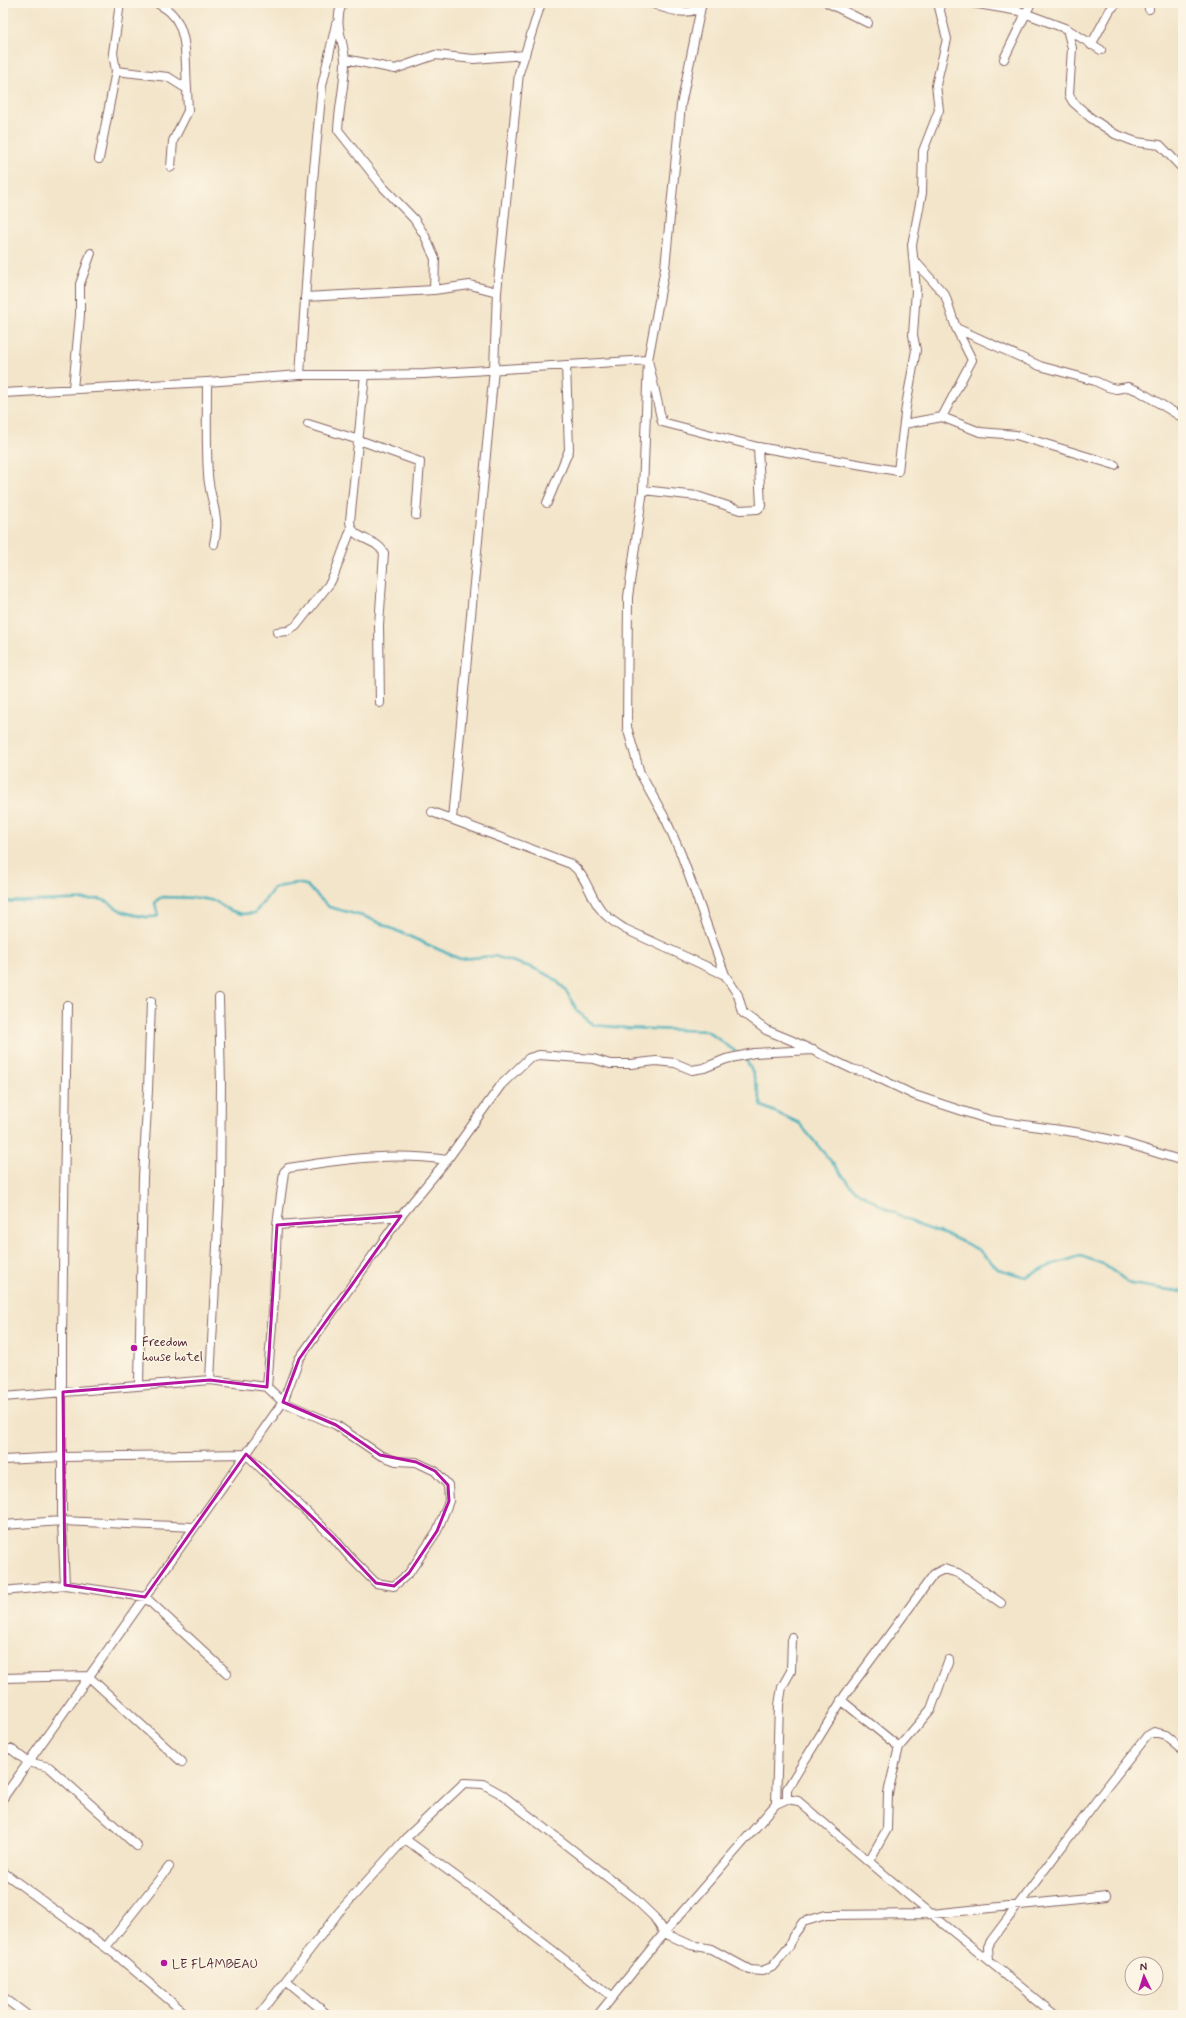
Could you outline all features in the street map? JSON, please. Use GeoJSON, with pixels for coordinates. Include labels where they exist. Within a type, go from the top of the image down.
{"type":"FeatureCollection","features":[{"type":"Feature","properties":{"kind":"street"},"geometry":{"type":"LineString","coordinates":[[99,159],[116,72],[113,53],[120,3]]}},
{"type":"Feature","properties":{"kind":"street"},"geometry":{"type":"LineString","coordinates":[[157,3],[170,12],[179,24],[183,38],[188,89],[188,112],[173,141],[171,167]]}},
{"type":"Feature","properties":{"kind":"street"},"geometry":{"type":"LineString","coordinates":[[452,819],[494,369],[497,292],[519,73],[541,3]]}},
{"type":"Feature","properties":{"kind":"street"},"geometry":{"type":"LineString","coordinates":[[651,3],[675,11],[692,11],[702,5]]}},
{"type":"Feature","properties":{"kind":"street"},"geometry":{"type":"LineString","coordinates":[[828,3],[868,23]]}},
{"type":"Feature","properties":{"kind":"street"},"geometry":{"type":"LineString","coordinates":[[648,360],[662,422],[758,447],[898,471],[916,350],[913,335],[916,290],[912,245],[922,193],[923,151],[939,110],[936,84],[946,39],[938,3]]}},
{"type":"Feature","properties":{"kind":"street"},"geometry":{"type":"LineString","coordinates":[[972,3],[1026,14],[1067,29],[1101,50]]}},
{"type":"Feature","properties":{"kind":"street"},"geometry":{"type":"LineString","coordinates":[[1004,58],[1031,3]]}},
{"type":"Feature","properties":{"kind":"street"},"geometry":{"type":"LineString","coordinates":[[1091,45],[1110,10],[1117,3]]}},
{"type":"Feature","properties":{"kind":"street"},"geometry":{"type":"LineString","coordinates":[[702,5],[681,105],[665,268],[648,360],[643,490],[628,597],[627,727],[640,773],[666,820],[681,854],[726,975],[738,995],[743,1013],[766,1030],[814,1050],[852,1069],[868,1073],[914,1095],[990,1120],[1081,1133],[1125,1143],[1183,1160]]}},
{"type":"Feature","properties":{"kind":"street"},"geometry":{"type":"LineString","coordinates":[[340,7],[338,26],[345,59],[338,130],[368,166],[383,187],[414,219],[425,236],[435,259],[434,290]]}},
{"type":"Feature","properties":{"kind":"street"},"geometry":{"type":"LineString","coordinates":[[300,375],[312,180],[322,86],[340,7]]}},
{"type":"Feature","properties":{"kind":"street"},"geometry":{"type":"LineString","coordinates":[[1067,29],[1072,48],[1069,95],[1073,102],[1091,118],[1115,134],[1136,142],[1160,145],[1183,169]]}},
{"type":"Feature","properties":{"kind":"street"},"geometry":{"type":"LineString","coordinates":[[345,59],[395,69],[435,56],[474,60],[525,55]]}},
{"type":"Feature","properties":{"kind":"street"},"geometry":{"type":"LineString","coordinates":[[116,72],[168,77],[188,89]]}},
{"type":"Feature","properties":{"kind":"street"},"geometry":{"type":"LineString","coordinates":[[73,389],[80,315],[80,284],[91,252]]}},
{"type":"Feature","properties":{"kind":"street"},"geometry":{"type":"LineString","coordinates":[[913,259],[944,295],[956,328],[972,360],[942,417]]}},
{"type":"Feature","properties":{"kind":"street"},"geometry":{"type":"LineString","coordinates":[[305,297],[434,290],[470,285],[497,292]]}},
{"type":"Feature","properties":{"kind":"street"},"geometry":{"type":"LineString","coordinates":[[956,328],[1040,366],[1095,381],[1116,389],[1128,387],[1139,391],[1180,416],[1183,410]]}},
{"type":"Feature","properties":{"kind":"street"},"geometry":{"type":"LineString","coordinates":[[3,393],[207,382],[300,375],[424,374],[648,360]]}},
{"type":"Feature","properties":{"kind":"street"},"geometry":{"type":"LineString","coordinates":[[547,502],[568,450],[566,365]]}},
{"type":"Feature","properties":{"kind":"street"},"geometry":{"type":"LineString","coordinates":[[277,632],[288,630],[296,626],[330,583],[351,529],[365,375]]}},
{"type":"Feature","properties":{"kind":"street"},"geometry":{"type":"LineString","coordinates":[[207,382],[208,474],[217,515],[217,530],[214,544]]}},
{"type":"Feature","properties":{"kind":"street"},"geometry":{"type":"LineString","coordinates":[[904,424],[942,417],[980,432],[1016,435],[1115,465]]}},
{"type":"Feature","properties":{"kind":"street"},"geometry":{"type":"LineString","coordinates":[[308,424],[359,440],[420,462],[416,515]]}},
{"type":"Feature","properties":{"kind":"street"},"geometry":{"type":"LineString","coordinates":[[643,490],[697,496],[740,510],[758,509],[761,506],[758,447]]}},
{"type":"Feature","properties":{"kind":"street"},"geometry":{"type":"LineString","coordinates":[[351,529],[356,535],[380,546],[384,553],[380,625],[380,703]]}},
{"type":"Feature","properties":{"kind":"street"},"geometry":{"type":"LineString","coordinates":[[432,812],[570,864],[578,870],[602,912],[612,921],[625,929],[726,975]]}},
{"type":"Feature","properties":{"kind":"street"},"geometry":{"type":"LineString","coordinates":[[210,1380],[220,1188],[221,1085],[219,998]]}},
{"type":"Feature","properties":{"kind":"street"},"geometry":{"type":"LineString","coordinates":[[139,1385],[143,1177],[151,1001]]}},
{"type":"Feature","properties":{"kind":"street"},"geometry":{"type":"LineString","coordinates":[[65,1585],[62,1521],[62,1337],[66,1005]]}},
{"type":"Feature","properties":{"kind":"street"},"geometry":{"type":"LineString","coordinates":[[3,1798],[283,1402],[299,1359],[401,1216],[447,1160],[501,1084],[529,1058],[539,1055],[594,1059],[610,1064],[631,1064],[656,1061],[675,1063],[692,1070],[704,1068],[726,1060],[754,1053],[814,1050]]}},
{"type":"Feature","properties":{"kind":"street"},"geometry":{"type":"LineString","coordinates":[[267,1387],[274,1300],[277,1225],[282,1176],[288,1168],[387,1156],[421,1156],[447,1160]]}},
{"type":"Feature","properties":{"kind":"street"},"geometry":{"type":"LineString","coordinates":[[277,1225],[401,1216]]}},
{"type":"Feature","properties":{"kind":"street"},"geometry":{"type":"LineString","coordinates":[[3,1397],[210,1380],[267,1387],[283,1402],[336,1425],[380,1455],[396,1461],[416,1462],[435,1471],[448,1485],[449,1501],[437,1531],[409,1573],[394,1586],[376,1582],[349,1556],[332,1536],[246,1454],[63,1457],[3,1460]]}},
{"type":"Feature","properties":{"kind":"street"},"geometry":{"type":"LineString","coordinates":[[3,1525],[62,1521],[194,1527]]}},
{"type":"Feature","properties":{"kind":"street"},"geometry":{"type":"LineString","coordinates":[[787,1799],[787,1789],[841,1700],[934,1574],[944,1569],[958,1573],[1001,1603]]}},
{"type":"Feature","properties":{"kind":"street"},"geometry":{"type":"LineString","coordinates":[[3,1592],[65,1585],[145,1597],[228,1673]]}},
{"type":"Feature","properties":{"kind":"street"},"geometry":{"type":"LineString","coordinates":[[776,1804],[779,1705],[782,1687],[791,1671],[792,1637]]}},
{"type":"Feature","properties":{"kind":"street"},"geometry":{"type":"LineString","coordinates":[[869,1861],[887,1829],[888,1793],[899,1747],[931,1709],[949,1660]]}},
{"type":"Feature","properties":{"kind":"street"},"geometry":{"type":"LineString","coordinates":[[3,1678],[88,1676],[182,1762]]}},
{"type":"Feature","properties":{"kind":"street"},"geometry":{"type":"LineString","coordinates":[[841,1700],[899,1747]]}},
{"type":"Feature","properties":{"kind":"street"},"geometry":{"type":"LineString","coordinates":[[989,1961],[988,1947],[991,1940],[1020,1904],[1106,1788],[1148,1736],[1154,1732],[1165,1735],[1183,1750]]}},
{"type":"Feature","properties":{"kind":"street"},"geometry":{"type":"LineString","coordinates":[[3,1750],[10,1749],[28,1762],[49,1768],[137,1846]]}},
{"type":"Feature","properties":{"kind":"street"},"geometry":{"type":"LineString","coordinates":[[259,2015],[287,1981],[339,1912],[405,1839],[464,1782],[483,1784],[501,1794],[633,1897],[654,1917],[664,1933],[691,1945],[711,1949],[750,1970],[762,1970],[772,1967],[789,1947],[793,1936],[803,1922],[826,1915],[932,1914],[1107,1896]]}},
{"type":"Feature","properties":{"kind":"street"},"geometry":{"type":"LineString","coordinates":[[598,2015],[664,1933],[776,1804],[787,1799],[798,1801],[1055,2015]]}},
{"type":"Feature","properties":{"kind":"street"},"geometry":{"type":"LineString","coordinates":[[405,1839],[472,1888],[614,1997]]}},
{"type":"Feature","properties":{"kind":"street"},"geometry":{"type":"LineString","coordinates":[[106,1947],[169,1867]]}},
{"type":"Feature","properties":{"kind":"street"},"geometry":{"type":"LineString","coordinates":[[3,1872],[106,1947],[187,2015]]}},
{"type":"Feature","properties":{"kind":"street"},"geometry":{"type":"LineString","coordinates":[[287,1981],[328,2015]]}},
{"type":"Feature","properties":{"kind":"street"},"geometry":{"type":"LineString","coordinates":[[3,1997],[27,2015]]}},
{"type":"Feature","properties":{"kind":"highlighted area"},"geometry":{"type":"Polygon","coordinates":[[[401,1216],[299,1359],[283,1402],[336,1425],[380,1455],[416,1462],[435,1471],[448,1485],[449,1501],[437,1531],[409,1573],[394,1586],[376,1583],[332,1536],[246,1454],[145,1597],[65,1585],[63,1392],[210,1380],[267,1387],[277,1225],[401,1216]]]}},
{"type":"Feature","properties":{"kind":"waterway"},"geometry":{"type":"LineString","coordinates":[[3,902],[99,899],[106,901],[124,912],[146,917],[155,917],[158,916],[155,903],[162,897],[199,898],[215,901],[229,910],[242,914],[255,913],[274,888],[296,883],[306,885],[329,907],[366,917],[460,959],[494,956],[531,967],[552,977],[565,989],[578,1012],[594,1025],[626,1028],[707,1031],[739,1054]]}},
{"type":"Feature","properties":{"kind":"waterway"},"geometry":{"type":"LineString","coordinates":[[745,1058],[753,1073],[762,1106],[799,1123],[854,1189],[883,1207],[921,1226],[952,1237],[979,1250],[998,1269],[1026,1277],[1054,1264],[1081,1256],[1103,1264],[1131,1284],[1183,1292]]}},
{"type":"Feature","properties":{"kind":"place","name":"Freedom house hotel"},"geometry":{"type":"Point","coordinates":[134,1348]}},
{"type":"Feature","properties":{"kind":"place","name":"LE FLAMBEAU"},"geometry":{"type":"Point","coordinates":[164,1963]}}]}
